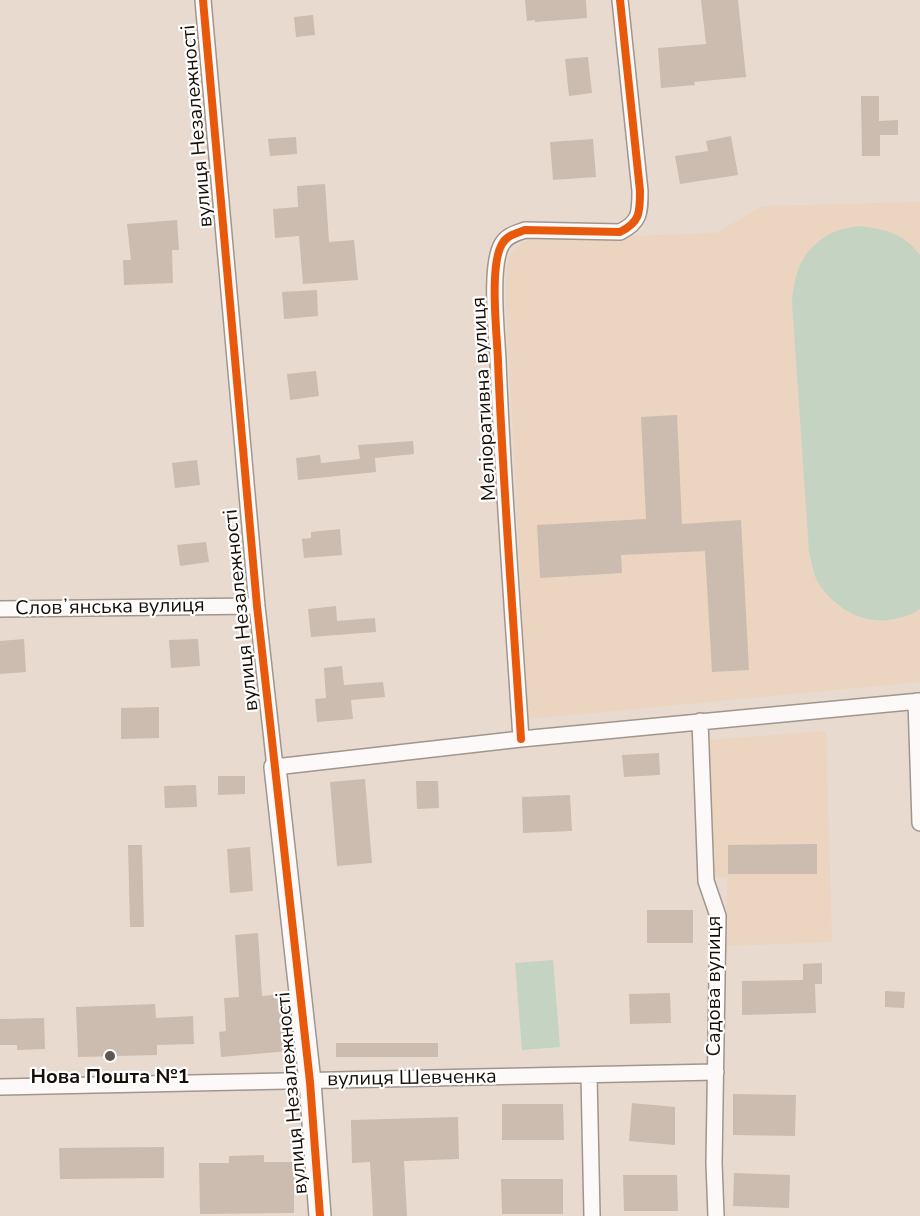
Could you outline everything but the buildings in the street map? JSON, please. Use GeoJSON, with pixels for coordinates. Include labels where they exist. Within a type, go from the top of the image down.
{"type":"FeatureCollection","features":[{"type":"Feature","properties":{"kind":"street","name":"вулиця Незалежності"},"geometry":{"type":"LineString","coordinates":[[203,0],[257,606],[310,1082],[320,1216]]}},
{"type":"Feature","properties":{"kind":"street","name":"Меліоративна вулиця"},"geometry":{"type":"LineString","coordinates":[[521,739],[495,302],[498,256],[502,243],[511,235],[525,231],[620,232],[631,226],[640,212],[640,191],[620,0]]}},
{"type":"Feature","properties":{"kind":"street","name":"Словʼянська вулиця"},"geometry":{"type":"LineString","coordinates":[[0,609],[257,606]]}},
{"type":"Feature","properties":{"kind":"street"},"geometry":{"type":"LineString","coordinates":[[275,767],[521,739],[918,701],[920,823]]}},
{"type":"Feature","properties":{"kind":"street","name":"Садова вулиця"},"geometry":{"type":"LineString","coordinates":[[700,721],[706,881],[718,916],[714,1163],[716,1216]]}},
{"type":"Feature","properties":{"kind":"street","name":"вулиця Шевченка"},"geometry":{"type":"LineString","coordinates":[[0,1087],[716,1072]]}},
{"type":"Feature","properties":{"kind":"street"},"geometry":{"type":"LineString","coordinates":[[589,1075],[592,1216]]}},
{"type":"Feature","properties":{"kind":"shaded area"},"geometry":{"type":"Polygon","coordinates":[[[920,202],[920,682],[528,719],[506,302],[506,270],[510,254],[521,243],[531,240],[716,233],[763,206],[920,202]]]}},
{"type":"Feature","properties":{"kind":"shaded area"},"geometry":{"type":"Polygon","coordinates":[[[826,731],[832,942],[727,946],[727,878],[712,877],[709,740],[826,731]]]}},
{"type":"Feature","properties":{"kind":"green space"},"geometry":{"type":"Polygon","coordinates":[[[858,226],[892,233],[907,241],[920,255],[920,609],[907,616],[887,620],[864,618],[843,609],[834,602],[817,580],[809,552],[793,291],[801,263],[812,247],[833,232],[858,226]]]}},
{"type":"Feature","properties":{"kind":"green space"},"geometry":{"type":"Polygon","coordinates":[[[553,960],[560,1047],[522,1050],[515,963],[553,960]]]}},
{"type":"Feature","properties":{"kind":"cycle path"},"geometry":{"type":"LineString","coordinates":[[203,0],[257,606],[310,1082],[320,1216]]}},
{"type":"Feature","properties":{"kind":"cycle path"},"geometry":{"type":"LineString","coordinates":[[521,739],[503,456],[495,301],[496,268],[502,244],[509,236],[519,232],[525,230],[620,232],[632,224],[637,216],[640,191],[620,0]]}},
{"type":"Feature","properties":{"kind":"place","name":"Нова Пошта №1"},"geometry":{"type":"Point","coordinates":[110,1056]}}]}
